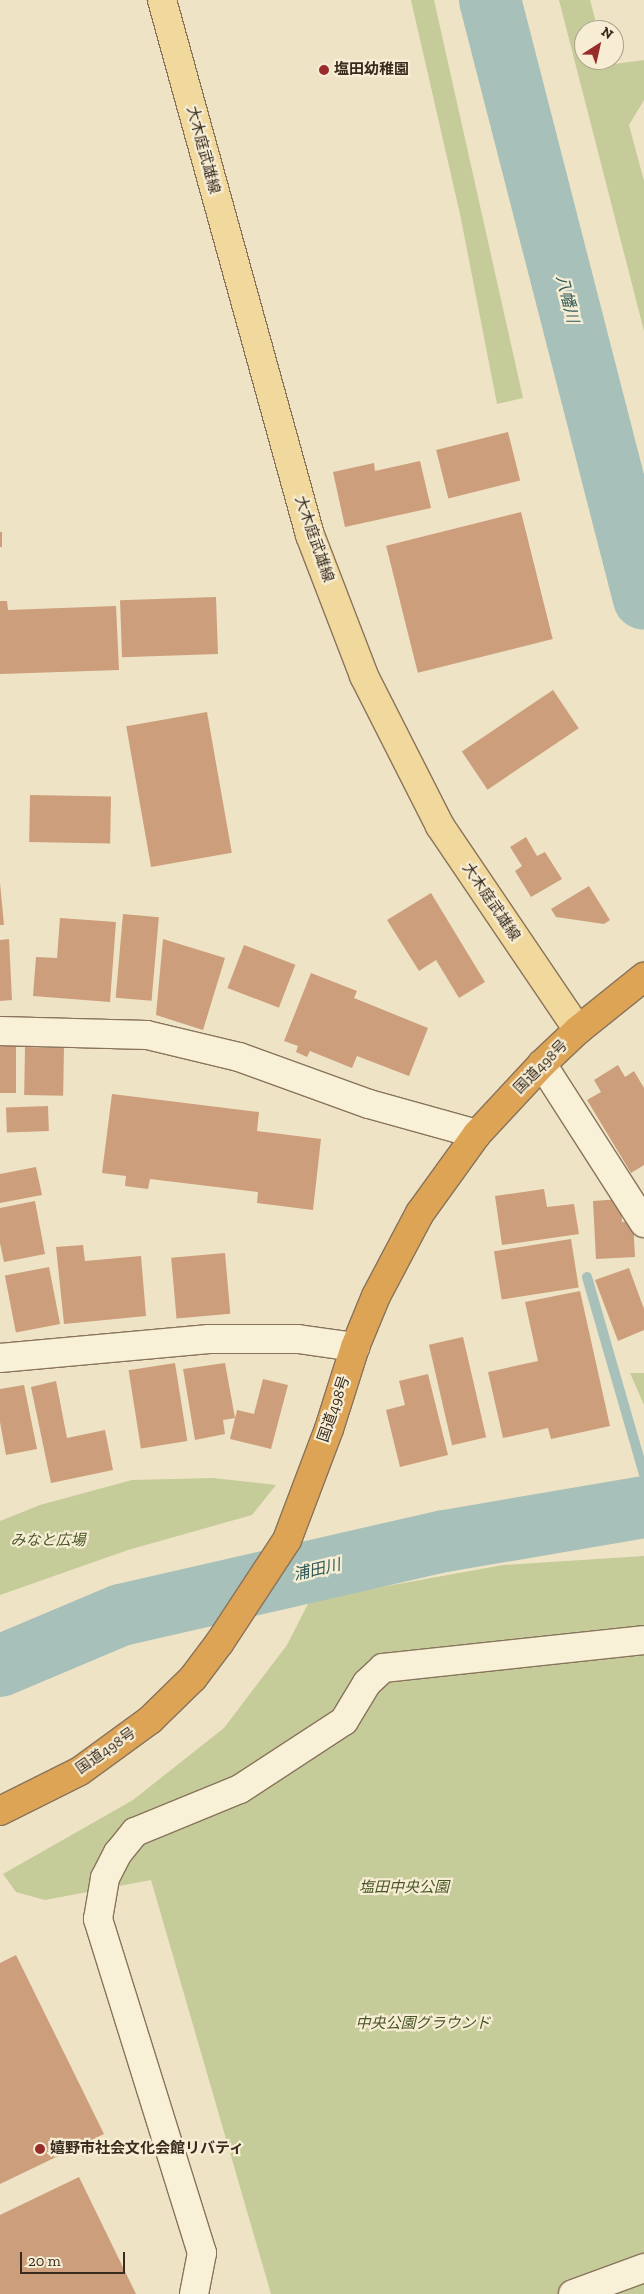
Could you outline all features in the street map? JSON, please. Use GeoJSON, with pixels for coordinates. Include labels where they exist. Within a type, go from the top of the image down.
{"type":"FeatureCollection","features":[{"type":"Feature","properties":{"kind":"highway","name":"国道498号"},"geometry":{"type":"LineString","coordinates":[[0,1811],[80,1771],[150,1720],[193,1678],[220,1642],[286,1540],[329,1429],[355,1347],[376,1296],[420,1213],[477,1134],[542,1064],[578,1030],[644,977]]}},
{"type":"Feature","properties":{"kind":"main road","name":"大木庭武雄線"},"geometry":{"type":"LineString","coordinates":[[162,0],[310,535],[364,676],[440,826],[578,1030]]}},
{"type":"Feature","properties":{"kind":"street"},"geometry":{"type":"LineString","coordinates":[[0,1031],[147,1035],[239,1058],[368,1104],[477,1134]]}},
{"type":"Feature","properties":{"kind":"street"},"geometry":{"type":"LineString","coordinates":[[542,1064],[644,1222]]}},
{"type":"Feature","properties":{"kind":"street"},"geometry":{"type":"LineString","coordinates":[[1,1352],[209,1338],[298,1339],[355,1347]]}},
{"type":"Feature","properties":{"kind":"street"},"geometry":{"type":"LineString","coordinates":[[194,2294],[202,2253],[98,1918],[105,1878],[118,1853],[135,1832],[240,1789],[344,1721],[367,1683],[383,1668],[644,1640]]}},
{"type":"Feature","properties":{"kind":"street"},"geometry":{"type":"LineString","coordinates":[[573,2294],[644,2268]]}},
{"type":"Feature","properties":{"kind":"green space"},"geometry":{"type":"Polygon","coordinates":[[[411,0],[434,0],[523,398],[497,404],[460,214],[411,0]]]}},
{"type":"Feature","properties":{"kind":"green space"},"geometry":{"type":"Polygon","coordinates":[[[559,0],[590,0],[595,20],[574,20],[574,58],[559,0]]]}},
{"type":"Feature","properties":{"kind":"green space"},"geometry":{"type":"Polygon","coordinates":[[[644,60],[644,100],[629,125],[644,181],[644,331],[577,70],[624,70],[624,63],[644,60]]]}},
{"type":"Feature","properties":{"kind":"green space"},"geometry":{"type":"Polygon","coordinates":[[[630,1373],[644,1373],[644,1405],[630,1373]]]}},
{"type":"Feature","properties":{"kind":"green space","name":"みなと広場"},"geometry":{"type":"Polygon","coordinates":[[[213,1478],[276,1485],[252,1515],[128,1550],[0,1595],[0,1521],[40,1505],[132,1480],[213,1478]]]}},
{"type":"Feature","properties":{"kind":"green space","name":"中央公園グラウンド"},"geometry":{"type":"Polygon","coordinates":[[[644,1556],[644,2294],[271,2294],[151,1880],[45,1900],[16,1892],[3,1874],[133,1800],[224,1728],[287,1645],[310,1600],[503,1565],[644,1556]]]}},
{"type":"Feature","properties":{"kind":"building"},"geometry":{"type":"Polygon","coordinates":[[[508,432],[520,481],[448,498],[436,450],[508,432]]]}},
{"type":"Feature","properties":{"kind":"building"},"geometry":{"type":"Polygon","coordinates":[[[420,461],[431,508],[345,527],[333,472],[374,463],[375,471],[420,461]]]}},
{"type":"Feature","properties":{"kind":"building"},"geometry":{"type":"Polygon","coordinates":[[[521,512],[553,639],[418,673],[386,546],[521,512]]]}},
{"type":"Feature","properties":{"kind":"building"},"geometry":{"type":"Polygon","coordinates":[[[0,532],[2,532],[2,547],[0,547],[0,532]]]}},
{"type":"Feature","properties":{"kind":"building"},"geometry":{"type":"Polygon","coordinates":[[[216,597],[218,654],[122,657],[120,600],[216,597]]]}},
{"type":"Feature","properties":{"kind":"building"},"geometry":{"type":"Polygon","coordinates":[[[0,601],[7,601],[8,610],[116,606],[119,670],[0,674],[0,601]]]}},
{"type":"Feature","properties":{"kind":"building"},"geometry":{"type":"Polygon","coordinates":[[[553,690],[579,728],[488,790],[462,752],[553,690]]]}},
{"type":"Feature","properties":{"kind":"building"},"geometry":{"type":"Polygon","coordinates":[[[207,712],[232,853],[151,867],[126,726],[207,712]]]}},
{"type":"Feature","properties":{"kind":"building"},"geometry":{"type":"Polygon","coordinates":[[[30,795],[111,796],[110,843],[29,842],[30,795]]]}},
{"type":"Feature","properties":{"kind":"building"},"geometry":{"type":"Polygon","coordinates":[[[526,837],[537,856],[545,852],[562,879],[531,897],[515,871],[522,866],[510,847],[526,837]]]}},
{"type":"Feature","properties":{"kind":"building"},"geometry":{"type":"Polygon","coordinates":[[[0,883],[4,925],[0,925],[0,883]]]}},
{"type":"Feature","properties":{"kind":"building"},"geometry":{"type":"Polygon","coordinates":[[[589,886],[610,920],[604,924],[556,917],[551,909],[589,886]]]}},
{"type":"Feature","properties":{"kind":"building"},"geometry":{"type":"Polygon","coordinates":[[[431,893],[485,982],[459,998],[436,960],[419,971],[387,920],[431,893]]]}},
{"type":"Feature","properties":{"kind":"building"},"geometry":{"type":"Polygon","coordinates":[[[123,914],[159,917],[152,1001],[116,998],[123,914]]]}},
{"type":"Feature","properties":{"kind":"building"},"geometry":{"type":"Polygon","coordinates":[[[60,918],[116,922],[110,1002],[33,996],[36,957],[57,958],[60,918]]]}},
{"type":"Feature","properties":{"kind":"building"},"geometry":{"type":"Polygon","coordinates":[[[9,939],[12,1000],[0,1001],[0,940],[9,939]]]}},
{"type":"Feature","properties":{"kind":"building"},"geometry":{"type":"Polygon","coordinates":[[[163,939],[225,958],[203,1030],[156,1015],[163,939]]]}},
{"type":"Feature","properties":{"kind":"building"},"geometry":{"type":"Polygon","coordinates":[[[244,945],[295,965],[279,1008],[228,988],[244,945]]]}},
{"type":"Feature","properties":{"kind":"building"},"geometry":{"type":"Polygon","coordinates":[[[311,973],[357,991],[354,998],[428,1028],[409,1076],[357,1056],[352,1068],[310,1051],[307,1057],[296,1052],[298,1046],[284,1041],[311,973]]]}},
{"type":"Feature","properties":{"kind":"building"},"geometry":{"type":"Polygon","coordinates":[[[0,1044],[16,1044],[16,1093],[0,1093],[0,1044]]]}},
{"type":"Feature","properties":{"kind":"building"},"geometry":{"type":"Polygon","coordinates":[[[25,1047],[64,1048],[63,1096],[24,1095],[25,1047]]]}},
{"type":"Feature","properties":{"kind":"building"},"geometry":{"type":"Polygon","coordinates":[[[618,1065],[625,1077],[634,1071],[644,1088],[644,1165],[631,1173],[587,1100],[601,1092],[594,1080],[618,1065]]]}},
{"type":"Feature","properties":{"kind":"building"},"geometry":{"type":"Polygon","coordinates":[[[112,1094],[259,1112],[257,1131],[321,1139],[313,1210],[257,1203],[258,1192],[150,1179],[148,1189],[125,1186],[126,1176],[102,1173],[112,1094]]]}},
{"type":"Feature","properties":{"kind":"building"},"geometry":{"type":"Polygon","coordinates":[[[48,1106],[49,1131],[7,1132],[6,1107],[48,1106]]]}},
{"type":"Feature","properties":{"kind":"building"},"geometry":{"type":"Polygon","coordinates":[[[36,1167],[42,1195],[0,1203],[0,1174],[36,1167]]]}},
{"type":"Feature","properties":{"kind":"building"},"geometry":{"type":"Polygon","coordinates":[[[544,1189],[547,1207],[574,1204],[579,1234],[502,1245],[495,1196],[544,1189]]]}},
{"type":"Feature","properties":{"kind":"building"},"geometry":{"type":"Polygon","coordinates":[[[621,1199],[622,1222],[633,1221],[635,1257],[596,1259],[593,1201],[621,1199]]]}},
{"type":"Feature","properties":{"kind":"building"},"geometry":{"type":"Polygon","coordinates":[[[35,1201],[45,1254],[4,1262],[0,1243],[0,1208],[35,1201]]]}},
{"type":"Feature","properties":{"kind":"building"},"geometry":{"type":"Polygon","coordinates":[[[571,1239],[579,1287],[502,1300],[494,1251],[571,1239]]]}},
{"type":"Feature","properties":{"kind":"building"},"geometry":{"type":"Polygon","coordinates":[[[83,1245],[85,1261],[141,1256],[146,1316],[64,1324],[56,1247],[83,1245]]]}},
{"type":"Feature","properties":{"kind":"building"},"geometry":{"type":"Polygon","coordinates":[[[225,1253],[230,1314],[177,1318],[171,1258],[225,1253]]]}},
{"type":"Feature","properties":{"kind":"building"},"geometry":{"type":"Polygon","coordinates":[[[49,1267],[60,1324],[16,1333],[5,1276],[49,1267]]]}},
{"type":"Feature","properties":{"kind":"building"},"geometry":{"type":"Polygon","coordinates":[[[629,1268],[644,1309],[644,1330],[618,1341],[595,1280],[629,1268]]]}},
{"type":"Feature","properties":{"kind":"building"},"geometry":{"type":"Polygon","coordinates":[[[580,1291],[610,1426],[551,1439],[548,1428],[503,1438],[488,1372],[538,1361],[525,1302],[580,1291]]]}},
{"type":"Feature","properties":{"kind":"building"},"geometry":{"type":"Polygon","coordinates":[[[463,1337],[486,1437],[452,1445],[429,1345],[463,1337]]]}},
{"type":"Feature","properties":{"kind":"building"},"geometry":{"type":"Polygon","coordinates":[[[175,1363],[187,1441],[141,1448],[129,1370],[175,1363]]]}},
{"type":"Feature","properties":{"kind":"building"},"geometry":{"type":"Polygon","coordinates":[[[225,1363],[235,1418],[223,1420],[225,1434],[195,1440],[183,1369],[225,1363]]]}},
{"type":"Feature","properties":{"kind":"building"},"geometry":{"type":"Polygon","coordinates":[[[428,1374],[448,1455],[400,1467],[386,1410],[405,1405],[399,1381],[428,1374]]]}},
{"type":"Feature","properties":{"kind":"building"},"geometry":{"type":"Polygon","coordinates":[[[263,1379],[288,1385],[271,1449],[230,1439],[237,1410],[254,1414],[263,1379]]]}},
{"type":"Feature","properties":{"kind":"building"},"geometry":{"type":"Polygon","coordinates":[[[56,1381],[67,1438],[105,1430],[113,1470],[51,1483],[31,1387],[56,1381]]]}},
{"type":"Feature","properties":{"kind":"building"},"geometry":{"type":"Polygon","coordinates":[[[24,1385],[37,1449],[6,1455],[0,1422],[0,1389],[24,1385]]]}},
{"type":"Feature","properties":{"kind":"building"},"geometry":{"type":"Polygon","coordinates":[[[16,1955],[104,2134],[0,2184],[0,1963],[16,1955]]]}},
{"type":"Feature","properties":{"kind":"building"},"geometry":{"type":"Polygon","coordinates":[[[79,2177],[136,2294],[0,2294],[0,2215],[79,2177]]]}},
{"type":"Feature","properties":{"kind":"waterway","name":"八幡川"},"geometry":{"type":"LineString","coordinates":[[490,0],[644,599]]}},
{"type":"Feature","properties":{"kind":"waterway"},"geometry":{"type":"LineString","coordinates":[[587,1277],[644,1474]]}},
{"type":"Feature","properties":{"kind":"waterway","name":"浦田川"},"geometry":{"type":"LineString","coordinates":[[0,1666],[121,1615],[445,1541],[644,1507]]}},
{"type":"Feature","properties":{"kind":"place","name":"塩田幼稚園"},"geometry":{"type":"Point","coordinates":[324,70]}},
{"type":"Feature","properties":{"kind":"place","name":"嬉野市社会文化会館リバティ"},"geometry":{"type":"Point","coordinates":[40,2149]}},
{"type":"Feature","properties":{"kind":"park label","name":"塩田中央公園"},"geometry":{"type":"Point","coordinates":[404,1888]}}]}
